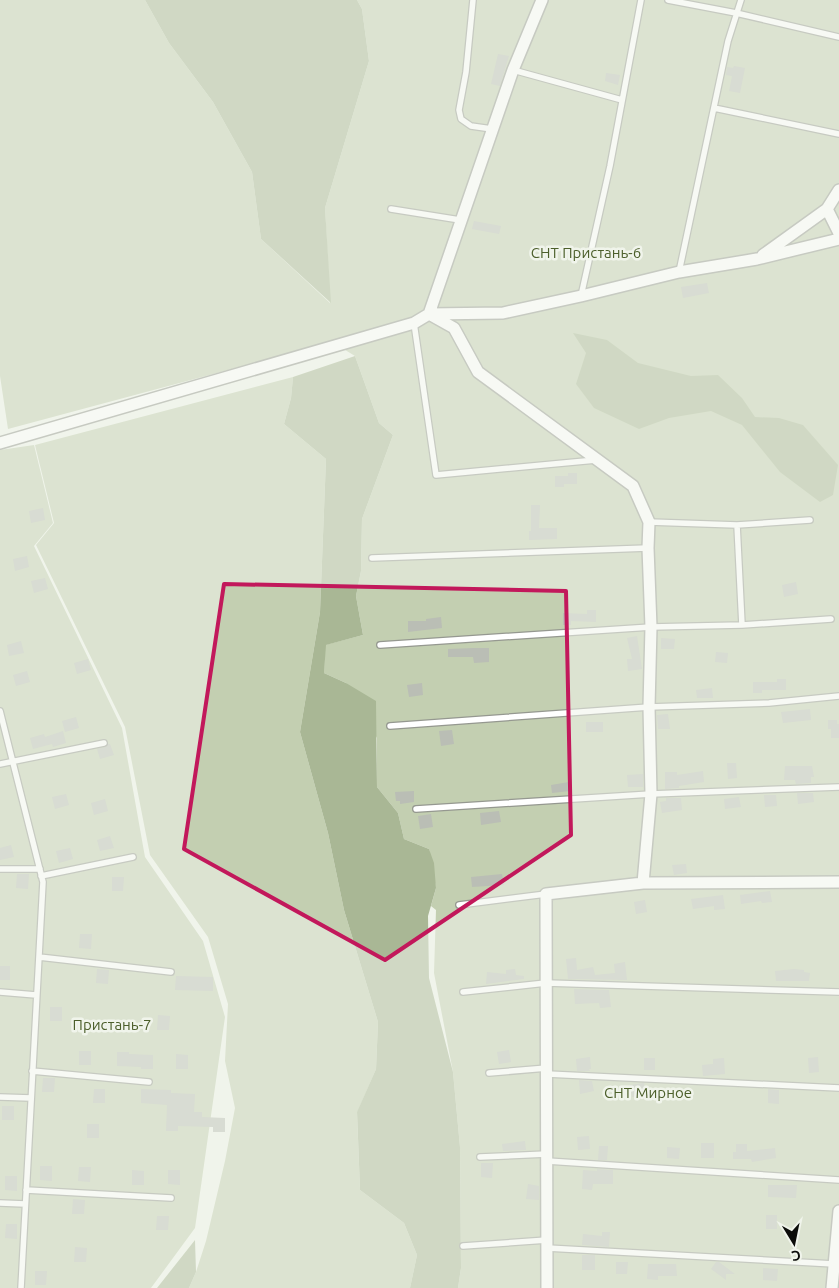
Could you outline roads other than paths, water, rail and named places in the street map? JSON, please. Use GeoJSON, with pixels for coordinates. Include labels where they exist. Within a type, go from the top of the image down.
{"type":"FeatureCollection","features":[{"type":"Feature","properties":{"kind":"street"},"geometry":{"type":"LineString","coordinates":[[429,314],[512,70],[542,0]]}},
{"type":"Feature","properties":{"kind":"street"},"geometry":{"type":"LineString","coordinates":[[757,259],[827,209],[839,190]]}},
{"type":"Feature","properties":{"kind":"street"},"geometry":{"type":"LineString","coordinates":[[827,209],[839,233]]}},
{"type":"Feature","properties":{"kind":"street"},"geometry":{"type":"LineString","coordinates":[[0,443],[414,323],[429,314],[502,313],[679,272],[757,259],[839,240]]}},
{"type":"Feature","properties":{"kind":"street"},"geometry":{"type":"LineString","coordinates":[[429,314],[454,328],[478,372],[633,486],[649,522],[651,794],[643,884]]}},
{"type":"Feature","properties":{"kind":"street"},"geometry":{"type":"LineString","coordinates":[[547,1288],[546,894],[643,884],[839,882]]}},
{"type":"Feature","properties":{"kind":"street"},"geometry":{"type":"LineString","coordinates":[[832,1288],[839,1211]]}},
{"type":"Feature","properties":{"kind":"lane"},"geometry":{"type":"LineString","coordinates":[[473,0],[466,72],[459,110],[461,119],[471,126],[492,129]]}},
{"type":"Feature","properties":{"kind":"lane"},"geometry":{"type":"LineString","coordinates":[[582,296],[610,166],[641,0]]}},
{"type":"Feature","properties":{"kind":"lane"},"geometry":{"type":"LineString","coordinates":[[668,0],[736,13],[839,37]]}},
{"type":"Feature","properties":{"kind":"lane"},"geometry":{"type":"LineString","coordinates":[[679,272],[714,108],[736,13],[741,0]]}},
{"type":"Feature","properties":{"kind":"lane"},"geometry":{"type":"LineString","coordinates":[[512,70],[622,100]]}},
{"type":"Feature","properties":{"kind":"lane"},"geometry":{"type":"LineString","coordinates":[[714,108],[839,134]]}},
{"type":"Feature","properties":{"kind":"lane"},"geometry":{"type":"LineString","coordinates":[[391,209],[460,220]]}},
{"type":"Feature","properties":{"kind":"lane"},"geometry":{"type":"LineString","coordinates":[[414,323],[436,475],[598,460]]}},
{"type":"Feature","properties":{"kind":"lane"},"geometry":{"type":"LineString","coordinates":[[649,522],[737,525],[810,520]]}},
{"type":"Feature","properties":{"kind":"lane"},"geometry":{"type":"LineString","coordinates":[[737,525],[742,625]]}},
{"type":"Feature","properties":{"kind":"lane"},"geometry":{"type":"LineString","coordinates":[[372,558],[648,548]]}},
{"type":"Feature","properties":{"kind":"lane"},"geometry":{"type":"LineString","coordinates":[[380,645],[651,627],[742,625],[832,619]]}},
{"type":"Feature","properties":{"kind":"lane"},"geometry":{"type":"LineString","coordinates":[[390,726],[650,707],[769,703],[839,696]]}},
{"type":"Feature","properties":{"kind":"lane"},"geometry":{"type":"LineString","coordinates":[[0,711],[43,882],[21,1288]]}},
{"type":"Feature","properties":{"kind":"lane"},"geometry":{"type":"LineString","coordinates":[[0,764],[104,743]]}},
{"type":"Feature","properties":{"kind":"lane"},"geometry":{"type":"LineString","coordinates":[[416,809],[651,794],[839,787]]}},
{"type":"Feature","properties":{"kind":"lane"},"geometry":{"type":"LineString","coordinates":[[41,876],[133,857]]}},
{"type":"Feature","properties":{"kind":"lane"},"geometry":{"type":"LineString","coordinates":[[0,869],[40,869]]}},
{"type":"Feature","properties":{"kind":"lane"},"geometry":{"type":"LineString","coordinates":[[459,905],[546,894]]}},
{"type":"Feature","properties":{"kind":"lane"},"geometry":{"type":"LineString","coordinates":[[39,957],[171,972]]}},
{"type":"Feature","properties":{"kind":"lane"},"geometry":{"type":"LineString","coordinates":[[462,992],[546,983],[839,992]]}},
{"type":"Feature","properties":{"kind":"lane"},"geometry":{"type":"LineString","coordinates":[[0,992],[36,995]]}},
{"type":"Feature","properties":{"kind":"lane"},"geometry":{"type":"LineString","coordinates":[[32,1071],[149,1082]]}},
{"type":"Feature","properties":{"kind":"lane"},"geometry":{"type":"LineString","coordinates":[[489,1073],[547,1071],[839,1088]]}},
{"type":"Feature","properties":{"kind":"lane"},"geometry":{"type":"LineString","coordinates":[[0,1097],[31,1098]]}},
{"type":"Feature","properties":{"kind":"lane"},"geometry":{"type":"LineString","coordinates":[[480,1157],[547,1157],[839,1180]]}},
{"type":"Feature","properties":{"kind":"lane"},"geometry":{"type":"LineString","coordinates":[[26,1190],[171,1198]]}},
{"type":"Feature","properties":{"kind":"lane"},"geometry":{"type":"LineString","coordinates":[[0,1203],[25,1204]]}},
{"type":"Feature","properties":{"kind":"lane"},"geometry":{"type":"LineString","coordinates":[[464,1246],[547,1244],[834,1264]]}},
{"type":"Feature","properties":{"kind":"park label","name":"СНТ Пристань-6"},"geometry":{"type":"Point","coordinates":[586,253]}},
{"type":"Feature","properties":{"kind":"park label","name":"Пристань-7"},"geometry":{"type":"Point","coordinates":[112,1025]}},
{"type":"Feature","properties":{"kind":"park label","name":"СНТ Мирное"},"geometry":{"type":"Point","coordinates":[648,1093]}}]}
